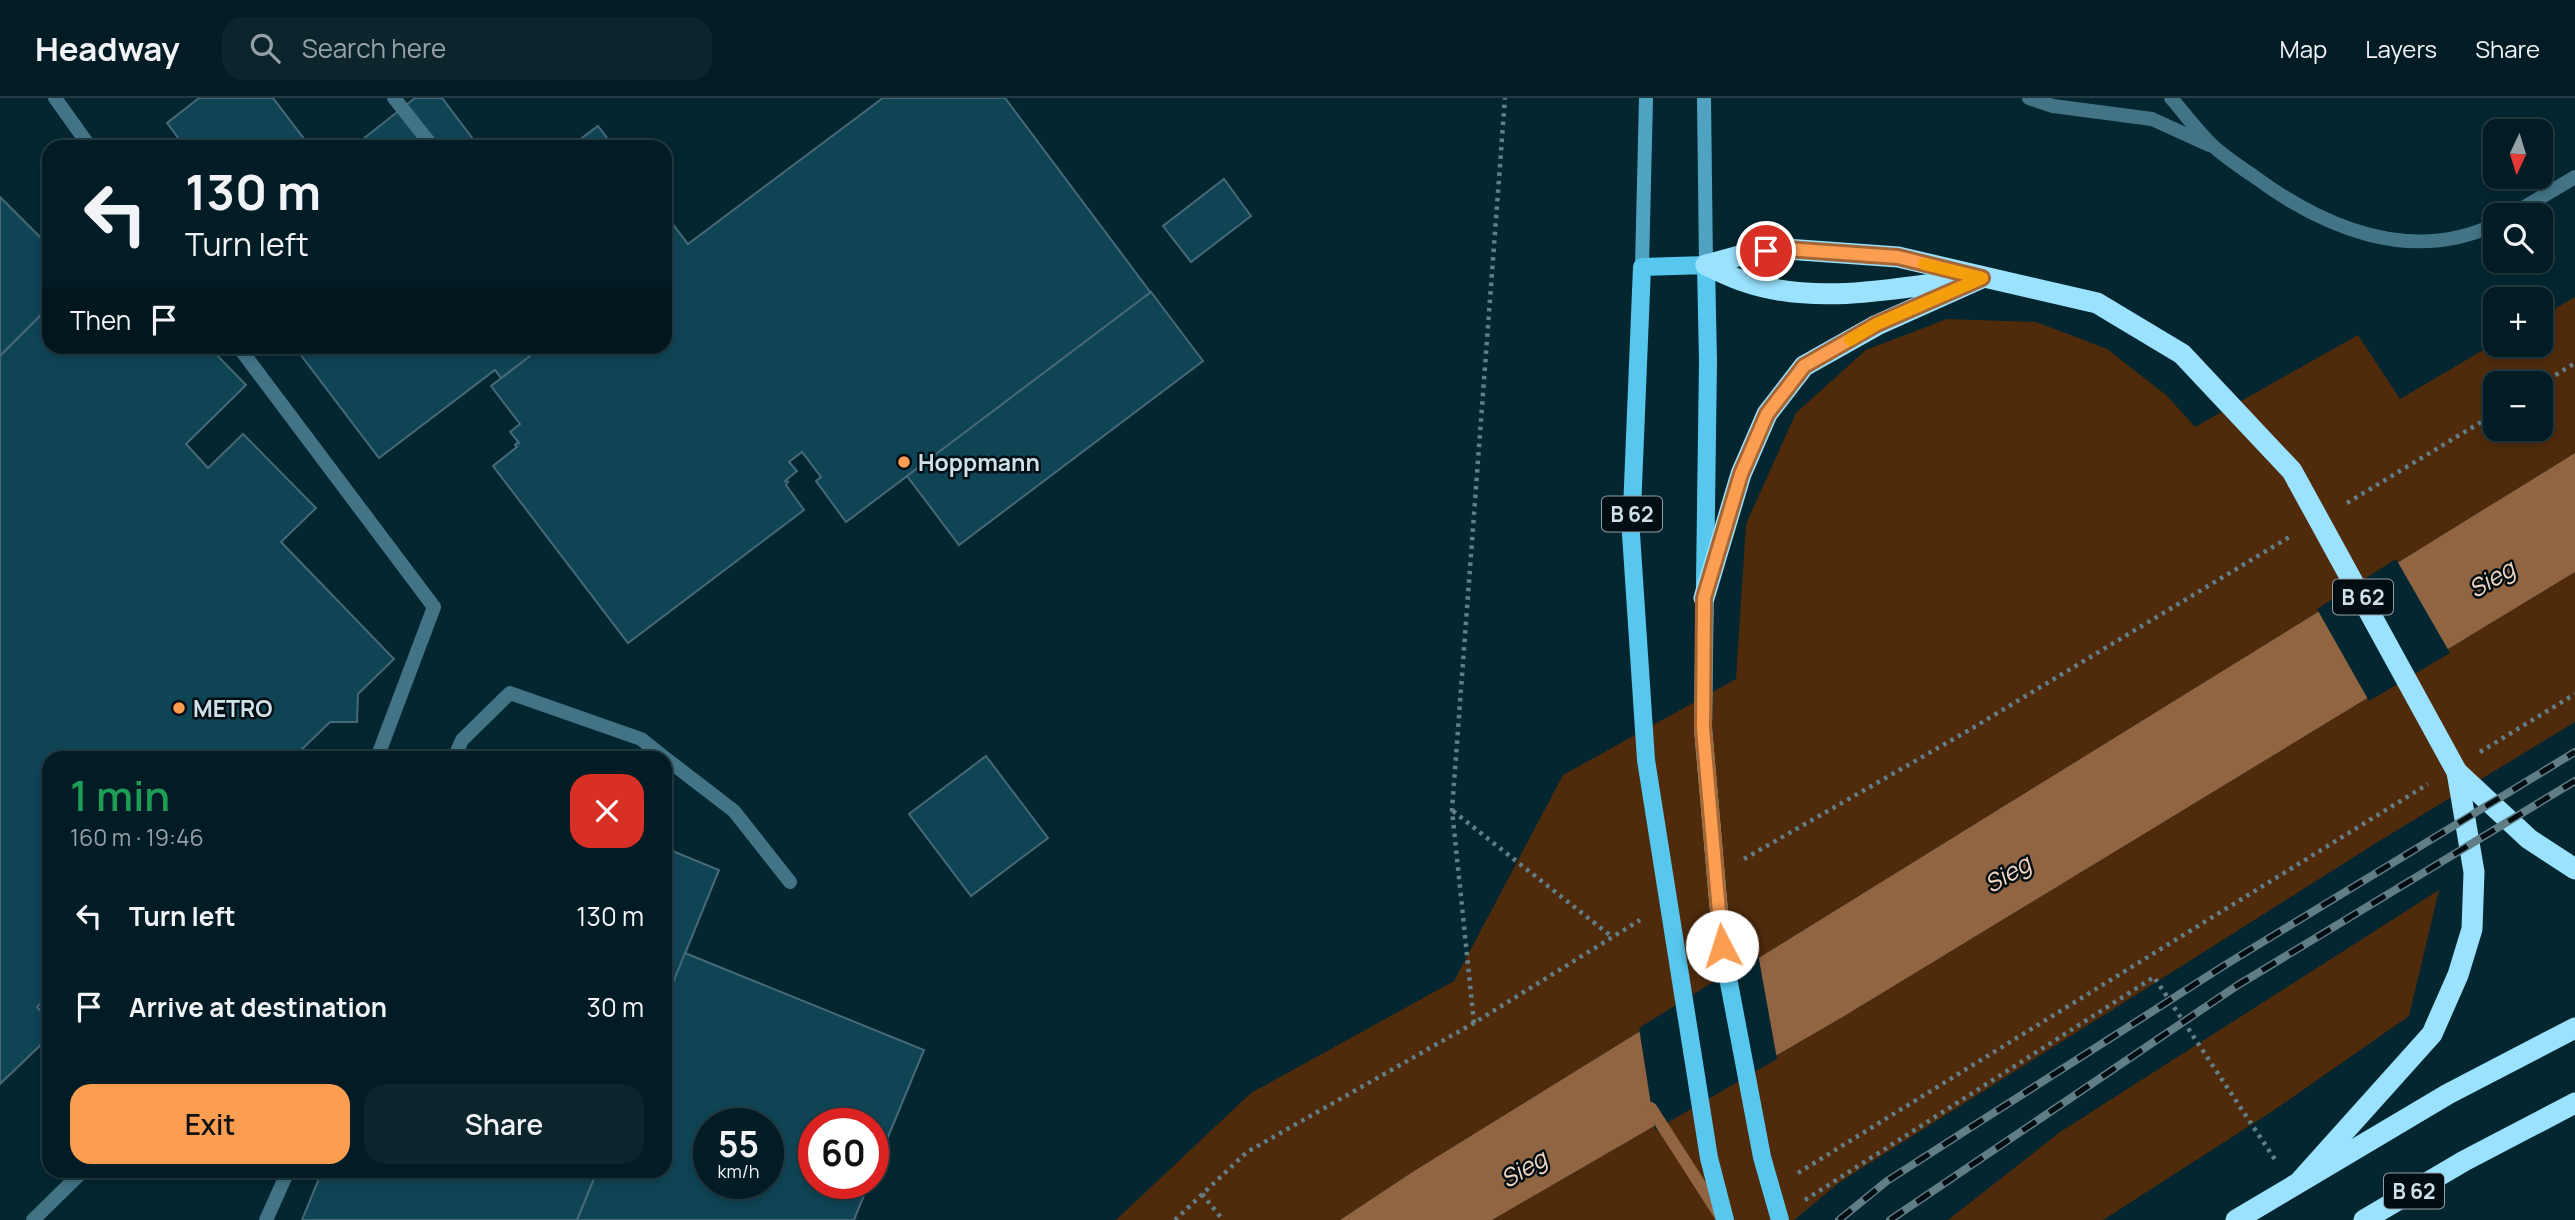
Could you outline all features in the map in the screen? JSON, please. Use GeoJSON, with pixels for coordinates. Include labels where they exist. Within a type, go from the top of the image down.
{"type":"FeatureCollection","features":[{"type":"Feature","properties":{"kind":"highway","name":"B 62"},"geometry":{"type":"LineString","coordinates":[[1706,265],[1746,254],[1786,249],[1898,257],[2097,303],[2182,354],[2292,471],[2463,766],[2529,839],[2575,869]]}},
{"type":"Feature","properties":{"kind":"highway","name":"B 62"},"geometry":{"type":"LineString","coordinates":[[1706,265],[1747,282],[1798,293],[1855,293],[1982,278]]}},
{"type":"Feature","properties":{"kind":"highway"},"geometry":{"type":"LineString","coordinates":[[1704,598],[1741,474],[1767,414],[1804,366],[1877,324],[1982,278]]}},
{"type":"Feature","properties":{"kind":"highway","name":"B 62"},"geometry":{"type":"LineString","coordinates":[[2301,1180],[2432,1034],[2458,975],[2472,929],[2474,872],[2463,766]]}},
{"type":"Feature","properties":{"kind":"highway","name":"B 62"},"geometry":{"type":"LineString","coordinates":[[2236,1220],[2448,1094],[2575,1028]]}},
{"type":"Feature","properties":{"kind":"highway","name":"B 62"},"geometry":{"type":"LineString","coordinates":[[2364,1220],[2464,1161],[2575,1103]]}},
{"type":"Feature","properties":{"kind":"main road"},"geometry":{"type":"LineString","coordinates":[[1642,267],[1646,98]]}},
{"type":"Feature","properties":{"kind":"main road"},"geometry":{"type":"LineString","coordinates":[[1704,98],[1708,361],[1703,728],[1722,946],[1762,1157],[1780,1220]]}},
{"type":"Feature","properties":{"kind":"main road","name":"B 62"},"geometry":{"type":"LineString","coordinates":[[1706,265],[1642,267],[1631,534],[1646,760],[1709,1158],[1725,1220]]}},
{"type":"Feature","properties":{"kind":"lane"},"geometry":{"type":"LineString","coordinates":[[55,98],[85,140]]}},
{"type":"Feature","properties":{"kind":"lane"},"geometry":{"type":"LineString","coordinates":[[394,98],[427,140]]}},
{"type":"Feature","properties":{"kind":"lane"},"geometry":{"type":"LineString","coordinates":[[2029,98],[2053,106],[2152,119],[2213,147],[2278,194],[2347,230],[2392,241],[2444,240],[2483,228]]}},
{"type":"Feature","properties":{"kind":"lane"},"geometry":{"type":"LineString","coordinates":[[2171,98],[2213,147]]}},
{"type":"Feature","properties":{"kind":"lane"},"geometry":{"type":"LineString","coordinates":[[2531,203],[2575,177]]}},
{"type":"Feature","properties":{"kind":"lane"},"geometry":{"type":"LineString","coordinates":[[244,354],[434,607],[380,751]]}},
{"type":"Feature","properties":{"kind":"lane"},"geometry":{"type":"LineString","coordinates":[[457,751],[462,740],[510,693],[641,739],[656,751]]}},
{"type":"Feature","properties":{"kind":"lane"},"geometry":{"type":"LineString","coordinates":[[672,763],[734,810],[790,882]]}},
{"type":"Feature","properties":{"kind":"lane"},"geometry":{"type":"LineString","coordinates":[[33,1220],[76,1178]]}},
{"type":"Feature","properties":{"kind":"lane"},"geometry":{"type":"LineString","coordinates":[[267,1220],[285,1178]]}},
{"type":"Feature","properties":{"kind":"path"},"geometry":{"type":"LineString","coordinates":[[1474,1023],[1452,810],[1505,98]]}},
{"type":"Feature","properties":{"kind":"path"},"geometry":{"type":"LineString","coordinates":[[2553,377],[2575,363]]}},
{"type":"Feature","properties":{"kind":"path"},"geometry":{"type":"LineString","coordinates":[[2338,508],[2483,420]]}},
{"type":"Feature","properties":{"kind":"path"},"geometry":{"type":"LineString","coordinates":[[1743,860],[1971,729],[2302,529]]}},
{"type":"Feature","properties":{"kind":"path"},"geometry":{"type":"LineString","coordinates":[[2463,766],[2575,694]]}},
{"type":"Feature","properties":{"kind":"path"},"geometry":{"type":"LineString","coordinates":[[1794,1176],[2433,781]]}},
{"type":"Feature","properties":{"kind":"path"},"geometry":{"type":"LineString","coordinates":[[1452,810],[1611,936]]}},
{"type":"Feature","properties":{"kind":"path"},"geometry":{"type":"LineString","coordinates":[[1175,1220],[1247,1152],[1474,1023],[1647,916]]}},
{"type":"Feature","properties":{"kind":"path"},"geometry":{"type":"LineString","coordinates":[[1797,1205],[2154,977],[2277,1162]]}},
{"type":"Feature","properties":{"kind":"path"},"geometry":{"type":"LineString","coordinates":[[1202,1194],[1223,1220]]}},
{"type":"Feature","properties":{"kind":"shaded area"},"geometry":{"type":"Polygon","coordinates":[[[2575,297],[2575,453],[1414,1171],[1340,1220],[1116,1220],[1251,1093],[1454,981],[1563,775],[1736,679],[1746,524],[1796,413],[1866,350],[1947,319],[2036,322],[2107,349],[2166,395],[2195,427],[2358,335],[2400,399],[2483,350],[2483,357],[2553,357],[2553,310],[2575,297]]]}},
{"type":"Feature","properties":{"kind":"shaded area"},"geometry":{"type":"Polygon","coordinates":[[[2575,572],[2575,722],[2376,843],[1840,1182],[1794,1220],[1492,1220],[1841,1018],[2575,572]]]}},
{"type":"Feature","properties":{"kind":"shaded area"},"geometry":{"type":"Polygon","coordinates":[[[2439,890],[2409,1016],[2274,1110],[2103,1220],[1948,1220],[2060,1132],[2439,890]]]}},
{"type":"Feature","properties":{"kind":"water","name":"Sieg"},"geometry":{"type":"Polygon","coordinates":[[[2575,453],[2575,572],[1841,1018],[1492,1220],[1340,1220],[1414,1171],[2575,453]]]}},
{"type":"Feature","properties":{"kind":"pier"},"geometry":{"type":"Polygon","coordinates":[[[2396,559],[2450,653],[2369,701],[2317,609],[2396,559]]]}},
{"type":"Feature","properties":{"kind":"pier"},"geometry":{"type":"Polygon","coordinates":[[[1758,954],[1777,1059],[1655,1130],[1639,1028],[1758,954]]]}},
{"type":"Feature","properties":{"kind":"building"},"geometry":{"type":"Polygon","coordinates":[[[199,98],[273,98],[305,140],[180,140],[167,123],[199,98]]]}},
{"type":"Feature","properties":{"kind":"building"},"geometry":{"type":"Polygon","coordinates":[[[415,98],[442,98],[474,140],[362,140],[415,98]]]}},
{"type":"Feature","properties":{"kind":"building"},"geometry":{"type":"Polygon","coordinates":[[[883,98],[1005,98],[1151,293],[846,522],[816,481],[821,477],[802,452],[789,462],[797,471],[786,480],[786,485],[804,510],[628,643],[493,466],[517,447],[515,445],[518,442],[520,444],[510,432],[520,424],[491,386],[533,354],[672,354],[672,223],[688,244],[883,98]]]}},
{"type":"Feature","properties":{"kind":"building"},"geometry":{"type":"Polygon","coordinates":[[[598,126],[609,140],[579,140],[598,126]]]}},
{"type":"Feature","properties":{"kind":"building"},"geometry":{"type":"Polygon","coordinates":[[[1224,179],[1251,216],[1191,262],[1163,226],[1224,179]]]}},
{"type":"Feature","properties":{"kind":"building"},"geometry":{"type":"Polygon","coordinates":[[[0,197],[42,239],[42,314],[0,356],[0,197]]]}},
{"type":"Feature","properties":{"kind":"building"},"geometry":{"type":"Polygon","coordinates":[[[1151,292],[1203,361],[959,545],[907,476],[1151,292]]]}},
{"type":"Feature","properties":{"kind":"building","name":"METRO"},"geometry":{"type":"Polygon","coordinates":[[[42,314],[42,354],[216,354],[246,385],[186,444],[208,468],[243,434],[316,508],[281,542],[394,659],[358,694],[357,722],[330,722],[300,751],[42,751],[42,1002],[37,1007],[42,1012],[42,1044],[0,1084],[0,356],[42,314]]]}},
{"type":"Feature","properties":{"kind":"building"},"geometry":{"type":"Polygon","coordinates":[[[300,354],[532,354],[501,378],[495,370],[379,458],[300,354]]]}},
{"type":"Feature","properties":{"kind":"building"},"geometry":{"type":"Polygon","coordinates":[[[986,756],[1048,838],[971,896],[909,814],[986,756]]]}},
{"type":"Feature","properties":{"kind":"building"},"geometry":{"type":"Polygon","coordinates":[[[672,851],[719,870],[672,986],[672,851]]]}},
{"type":"Feature","properties":{"kind":"building"},"geometry":{"type":"Polygon","coordinates":[[[685,953],[924,1050],[889,1134],[889,1108],[798,1108],[798,1199],[863,1199],[854,1220],[577,1220],[594,1178],[672,1178],[672,986],[685,953]]]}},
{"type":"Feature","properties":{"kind":"building"},"geometry":{"type":"Polygon","coordinates":[[[319,1178],[594,1178],[577,1220],[302,1220],[319,1178]]]}},
{"type":"Feature","properties":{"kind":"waterway"},"geometry":{"type":"LineString","coordinates":[[1651,1108],[1719,1214]]}},
{"type":"Feature","properties":{"kind":"railway"},"geometry":{"type":"LineString","coordinates":[[1839,1220],[1887,1181],[2225,965],[2575,752]]}},
{"type":"Feature","properties":{"kind":"railway"},"geometry":{"type":"LineString","coordinates":[[1890,1220],[2238,985],[2575,781]]}},
{"type":"Feature","properties":{"kind":"slow traffic"},"geometry":{"type":"LineString","coordinates":[[1850,340],[1877,324],[1982,278],[1924,264]]}},
{"type":"Feature","properties":{"kind":"place","name":"Hoppmann"},"geometry":{"type":"Point","coordinates":[904,462]}},
{"type":"Feature","properties":{"kind":"place","name":"METRO"},"geometry":{"type":"Point","coordinates":[179,708]}},
{"type":"Feature","properties":{"kind":"route"},"geometry":{"type":"LineString","coordinates":[[1722,946],[1703,728],[1704,598],[1741,474],[1767,414],[1804,366],[1877,324],[1982,278],[1898,257],[1786,249],[1766,251]]}}]}
